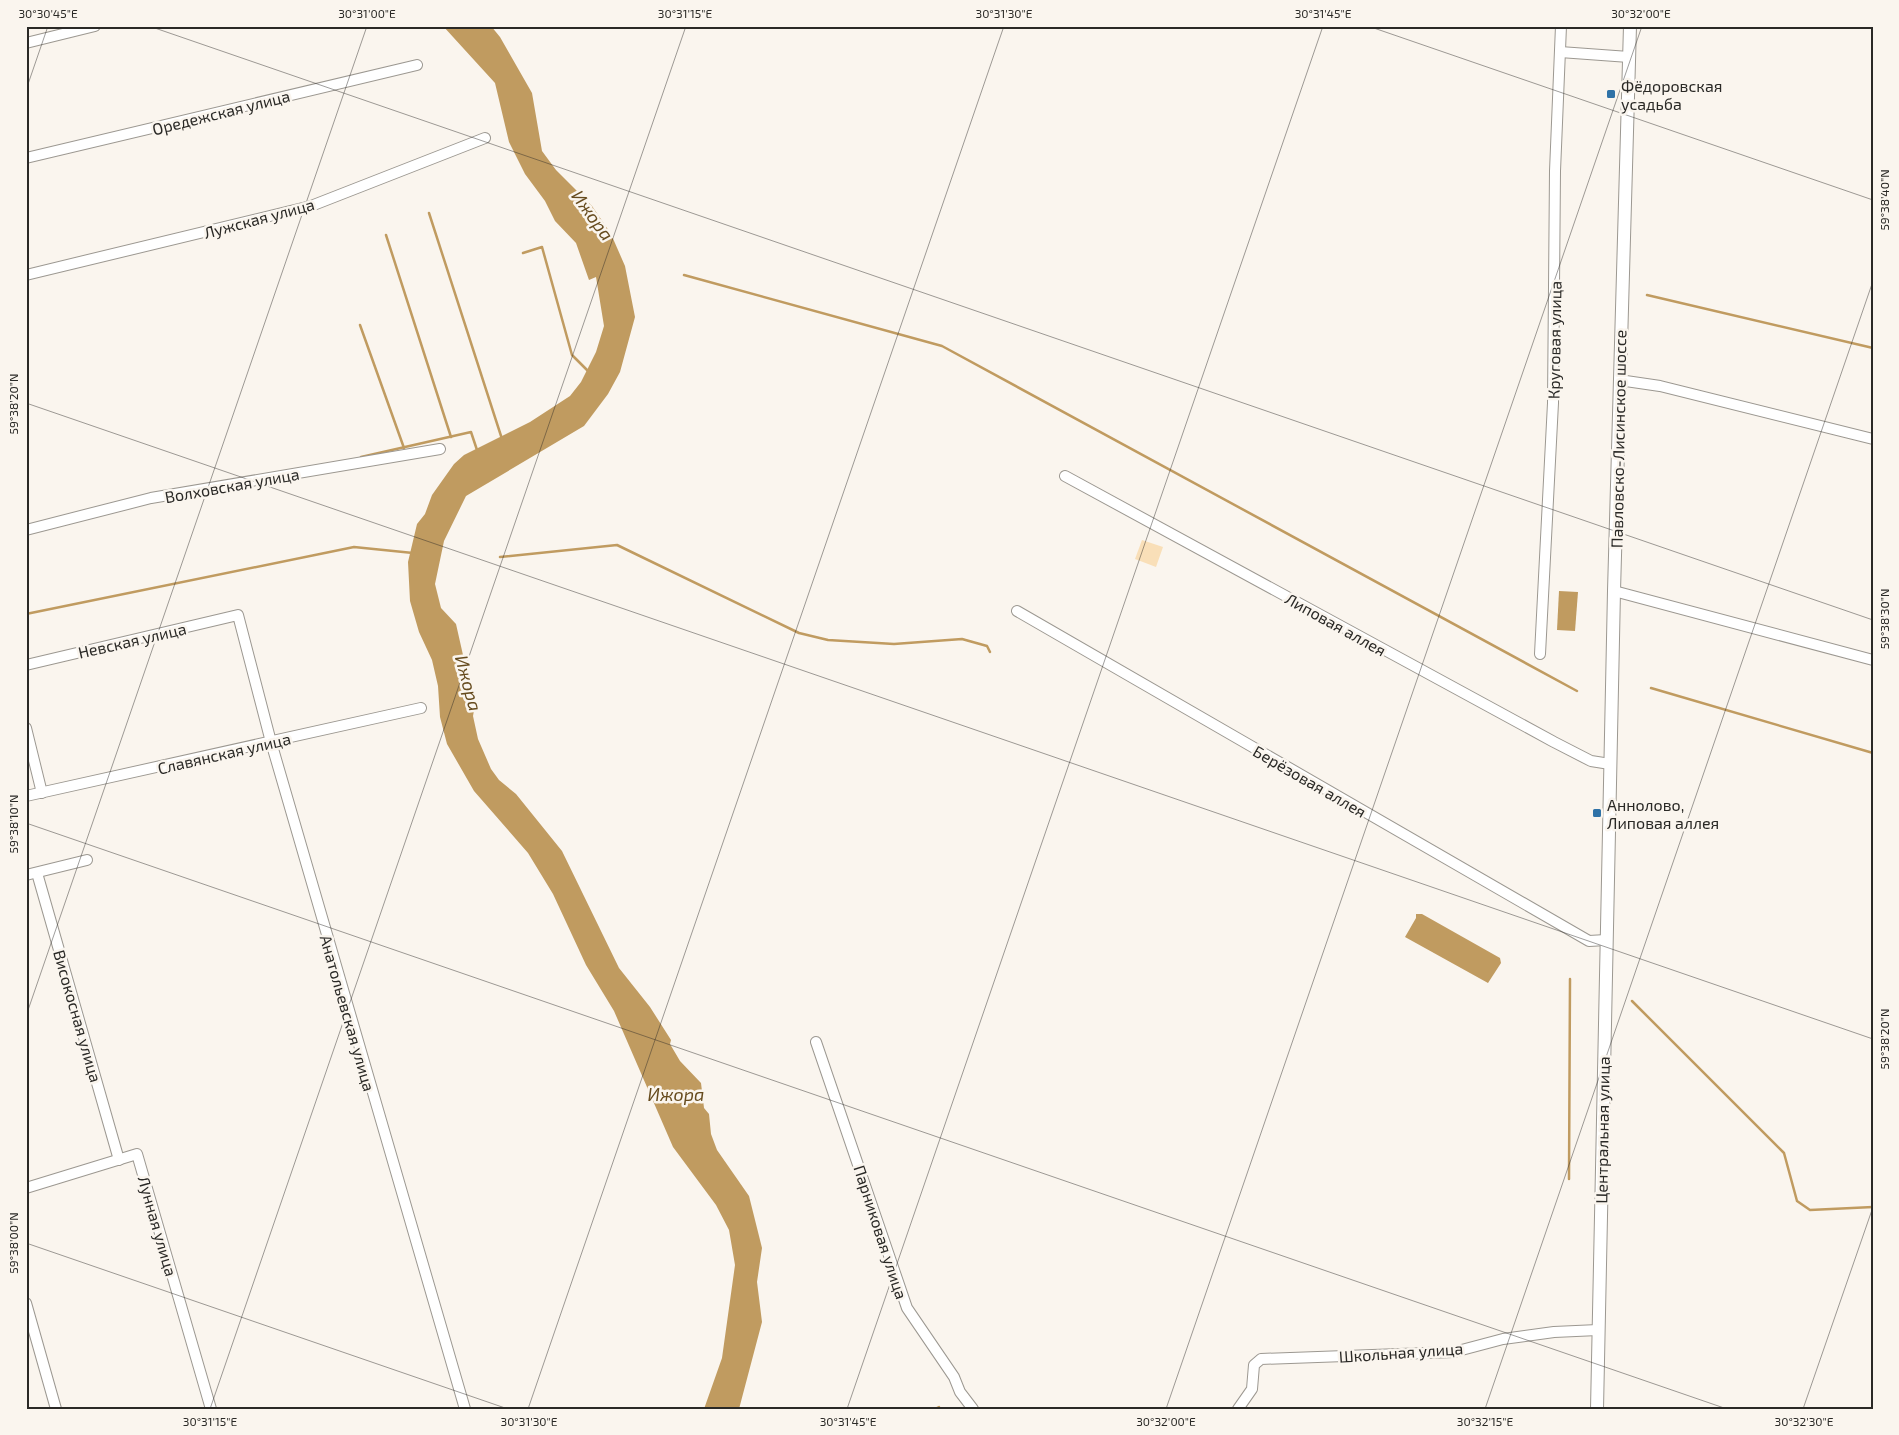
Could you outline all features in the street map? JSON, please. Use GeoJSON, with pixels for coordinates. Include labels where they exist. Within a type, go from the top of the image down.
{"type":"FeatureCollection","features":[{"type":"Feature","properties":{"kind":"main road","name":"Павловско-Лисинское шоссе"},"geometry":{"type":"LineString","coordinates":[[1609,851],[1619,380],[1630,26]]}},
{"type":"Feature","properties":{"kind":"main road","name":"Центральная улица"},"geometry":{"type":"LineString","coordinates":[[1597,1409],[1609,851]]}},
{"type":"Feature","properties":{"kind":"street"},"geometry":{"type":"LineString","coordinates":[[26,43],[95,26]]}},
{"type":"Feature","properties":{"kind":"street","name":"Круговая улица"},"geometry":{"type":"LineString","coordinates":[[1540,654],[1552,422],[1556,284],[1555,171],[1561,26]]}},
{"type":"Feature","properties":{"kind":"street"},"geometry":{"type":"LineString","coordinates":[[1560,52],[1629,57]]}},
{"type":"Feature","properties":{"kind":"street","name":"Оредежская улица"},"geometry":{"type":"LineString","coordinates":[[26,158],[417,65]]}},
{"type":"Feature","properties":{"kind":"street","name":"Лужская улица"},"geometry":{"type":"LineString","coordinates":[[26,276],[311,206],[484,138]]}},
{"type":"Feature","properties":{"kind":"street"},"geometry":{"type":"LineString","coordinates":[[1619,380],[1660,386],[1873,439]]}},
{"type":"Feature","properties":{"kind":"street","name":"Волховская улица"},"geometry":{"type":"LineString","coordinates":[[26,530],[151,498],[440,449]]}},
{"type":"Feature","properties":{"kind":"street","name":"Липовая аллея"},"geometry":{"type":"LineString","coordinates":[[1065,476],[1554,742],[1591,761],[1610,764]]}},
{"type":"Feature","properties":{"kind":"street"},"geometry":{"type":"LineString","coordinates":[[1614,591],[1873,660]]}},
{"type":"Feature","properties":{"kind":"street","name":"Берёзовая аллея"},"geometry":{"type":"LineString","coordinates":[[1017,611],[1589,941],[1606,940]]}},
{"type":"Feature","properties":{"kind":"street","name":"Невская улица"},"geometry":{"type":"LineString","coordinates":[[26,665],[238,615]]}},
{"type":"Feature","properties":{"kind":"street","name":"Анатольевская улица"},"geometry":{"type":"LineString","coordinates":[[238,615],[271,742],[465,1409]]}},
{"type":"Feature","properties":{"kind":"street","name":"Славянская улица"},"geometry":{"type":"LineString","coordinates":[[26,796],[421,708]]}},
{"type":"Feature","properties":{"kind":"street"},"geometry":{"type":"LineString","coordinates":[[26,728],[42,793]]}},
{"type":"Feature","properties":{"kind":"street"},"geometry":{"type":"LineString","coordinates":[[32,874],[87,860]]}},
{"type":"Feature","properties":{"kind":"street","name":"Високосная улица"},"geometry":{"type":"LineString","coordinates":[[32,874],[119,1160]]}},
{"type":"Feature","properties":{"kind":"street","name":"Парниковая улица"},"geometry":{"type":"LineString","coordinates":[[816,1042],[907,1308],[954,1377],[960,1392],[973,1409]]}},
{"type":"Feature","properties":{"kind":"street","name":"Лунная улица"},"geometry":{"type":"LineString","coordinates":[[26,1188],[137,1154],[211,1409]]}},
{"type":"Feature","properties":{"kind":"street"},"geometry":{"type":"LineString","coordinates":[[26,1303],[56,1409]]}},
{"type":"Feature","properties":{"kind":"street","name":"Школьная улица"},"geometry":{"type":"LineString","coordinates":[[1238,1409],[1252,1389],[1254,1365],[1261,1359],[1454,1352],[1503,1339],[1554,1332],[1598,1330]]}},
{"type":"Feature","properties":{"kind":"shaded area"},"geometry":{"type":"Polygon","coordinates":[[[1142,540],[1163,547],[1156,567],[1135,559],[1142,540]]]}},
{"type":"Feature","properties":{"kind":"water","name":"Ижора"},"geometry":{"type":"Polygon","coordinates":[[[443,26],[491,26],[500,37],[532,93],[542,151],[556,170],[592,206],[611,234],[625,266],[635,317],[620,372],[608,394],[584,426],[466,496],[444,541],[435,584],[441,608],[456,624],[463,655],[463,675],[475,705],[473,716],[478,739],[491,769],[499,780],[516,794],[562,851],[619,968],[650,1007],[671,1040],[670,1044],[680,1061],[701,1083],[704,1108],[709,1114],[711,1134],[717,1150],[749,1196],[762,1248],[757,1282],[762,1322],[739,1409],[704,1409],[722,1358],[735,1265],[729,1230],[716,1205],[673,1147],[614,1011],[586,965],[553,894],[528,853],[474,791],[447,744],[440,717],[438,686],[432,660],[419,632],[410,601],[408,562],[417,524],[425,514],[432,495],[454,464],[464,455],[530,422],[570,396],[581,382],[596,352],[604,326],[596,277],[589,280],[576,243],[555,221],[545,201],[525,174],[509,142],[495,83],[443,26]]]}},
{"type":"Feature","properties":{"kind":"water"},"geometry":{"type":"Polygon","coordinates":[[[1559,591],[1578,592],[1575,631],[1557,630],[1559,591]]]}},
{"type":"Feature","properties":{"kind":"water"},"geometry":{"type":"Polygon","coordinates":[[[1416,914],[1422,914],[1500,958],[1501,963],[1488,983],[1405,937],[1416,918],[1416,914]]]}},
{"type":"Feature","properties":{"kind":"waterway"},"geometry":{"type":"LineString","coordinates":[[429,213],[502,439]]}},
{"type":"Feature","properties":{"kind":"waterway"},"geometry":{"type":"LineString","coordinates":[[386,235],[451,437]]}},
{"type":"Feature","properties":{"kind":"waterway"},"geometry":{"type":"LineString","coordinates":[[523,253],[542,247],[572,355],[589,372]]}},
{"type":"Feature","properties":{"kind":"waterway"},"geometry":{"type":"LineString","coordinates":[[684,275],[942,346],[1577,691]]}},
{"type":"Feature","properties":{"kind":"waterway"},"geometry":{"type":"LineString","coordinates":[[1647,295],[1873,348]]}},
{"type":"Feature","properties":{"kind":"waterway"},"geometry":{"type":"LineString","coordinates":[[360,325],[404,448]]}},
{"type":"Feature","properties":{"kind":"waterway"},"geometry":{"type":"LineString","coordinates":[[361,457],[471,432],[477,450]]}},
{"type":"Feature","properties":{"kind":"waterway"},"geometry":{"type":"LineString","coordinates":[[500,557],[617,545],[799,633],[828,640],[894,644],[962,639],[987,646],[990,652]]}},
{"type":"Feature","properties":{"kind":"waterway"},"geometry":{"type":"LineString","coordinates":[[26,614],[354,547],[413,553]]}},
{"type":"Feature","properties":{"kind":"waterway"},"geometry":{"type":"LineString","coordinates":[[1651,688],[1873,753]]}},
{"type":"Feature","properties":{"kind":"waterway"},"geometry":{"type":"LineString","coordinates":[[1569,1179],[1570,979]]}},
{"type":"Feature","properties":{"kind":"waterway"},"geometry":{"type":"LineString","coordinates":[[1632,1001],[1784,1153],[1797,1201],[1810,1210],[1873,1207]]}},
{"type":"Feature","properties":{"kind":"waterway"},"geometry":{"type":"LineString","coordinates":[[935,1409],[939,1407]]}},
{"type":"Feature","properties":{"kind":"place","name":"Фёдоровская усадьба"},"geometry":{"type":"Point","coordinates":[1611,94]}},
{"type":"Feature","properties":{"kind":"place","name":"Аннолово, Липовая аллея"},"geometry":{"type":"Point","coordinates":[1597,813]}}]}
